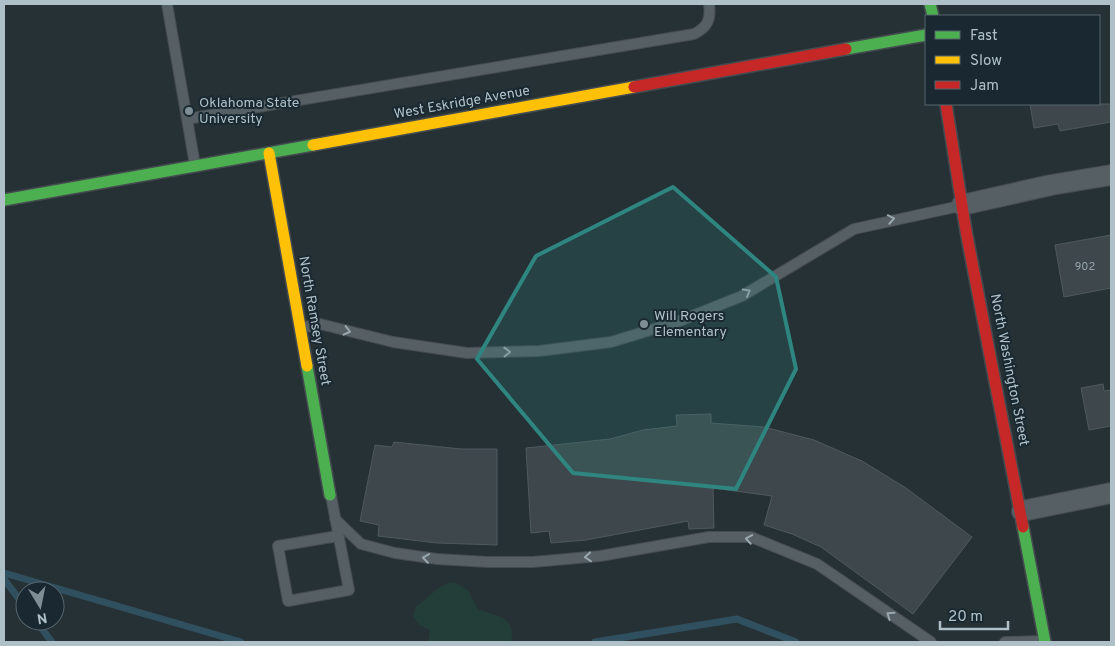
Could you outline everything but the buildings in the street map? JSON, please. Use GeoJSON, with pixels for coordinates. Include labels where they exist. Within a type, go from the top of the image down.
{"type":"FeatureCollection","features":[{"type":"Feature","properties":{"kind":"street","name":"West Eskridge Avenue"},"geometry":{"type":"LineString","coordinates":[[4,200],[925,35]]}},
{"type":"Feature","properties":{"kind":"street","name":"North Washington Street"},"geometry":{"type":"LineString","coordinates":[[946,105],[962,205],[1022,511],[1045,642]]}},
{"type":"Feature","properties":{"kind":"street","name":"North Ramsey Street"},"geometry":{"type":"LineString","coordinates":[[269,153],[330,495]]}},
{"type":"Feature","properties":{"kind":"street"},"geometry":{"type":"LineString","coordinates":[[962,205],[1051,185],[1111,175]]}},
{"type":"Feature","properties":{"kind":"street"},"geometry":{"type":"LineString","coordinates":[[1022,511],[1111,493]]}},
{"type":"Feature","properties":{"kind":"lane"},"geometry":{"type":"LineString","coordinates":[[167,4],[195,166]]}},
{"type":"Feature","properties":{"kind":"lane"},"geometry":{"type":"LineString","coordinates":[[187,118],[694,34],[704,29],[709,22],[709,4]]}},
{"type":"Feature","properties":{"kind":"lane"},"geometry":{"type":"LineString","coordinates":[[299,328],[320,324],[393,342],[467,353],[539,351],[611,342],[678,322],[742,296],[854,229],[962,205]]}},
{"type":"Feature","properties":{"kind":"lane"},"geometry":{"type":"LineString","coordinates":[[330,495],[335,519],[348,590],[288,601],[278,546],[338,536]]}},
{"type":"Feature","properties":{"kind":"lane"},"geometry":{"type":"LineString","coordinates":[[335,519],[361,544],[395,553],[437,559],[480,562],[533,562],[600,556],[709,537],[751,537],[817,564],[931,642]]}},
{"type":"Feature","properties":{"kind":"lane"},"geometry":{"type":"LineString","coordinates":[[1005,642],[1045,642]]}},
{"type":"Feature","properties":{"kind":"highlighted area"},"geometry":{"type":"Polygon","coordinates":[[[673,187],[776,277],[796,369],[736,489],[573,473],[477,359],[536,256],[673,187]]]}},
{"type":"Feature","properties":{"kind":"green space"},"geometry":{"type":"Polygon","coordinates":[[[454,582],[468,590],[478,609],[504,618],[508,622],[512,633],[511,642],[428,642],[430,630],[419,625],[413,616],[416,606],[438,588],[454,582]]]}},
{"type":"Feature","properties":{"kind":"waterway"},"geometry":{"type":"LineString","coordinates":[[4,573],[241,642]]}},
{"type":"Feature","properties":{"kind":"waterway"},"geometry":{"type":"LineString","coordinates":[[4,579],[15,594]]}},
{"type":"Feature","properties":{"kind":"waterway"},"geometry":{"type":"LineString","coordinates":[[595,642],[737,619],[796,642]]}},
{"type":"Feature","properties":{"kind":"waterway"},"geometry":{"type":"LineString","coordinates":[[44,631],[52,642]]}},
{"type":"Feature","properties":{"kind":"traffic: fast"},"geometry":{"type":"LineString","coordinates":[[930,4],[933,15]]}},
{"type":"Feature","properties":{"kind":"traffic: fast"},"geometry":{"type":"LineString","coordinates":[[846,49],[925,35]]}},
{"type":"Feature","properties":{"kind":"traffic: fast"},"geometry":{"type":"LineString","coordinates":[[4,200],[313,145]]}},
{"type":"Feature","properties":{"kind":"traffic: fast"},"geometry":{"type":"LineString","coordinates":[[307,366],[330,495]]}},
{"type":"Feature","properties":{"kind":"traffic: fast"},"geometry":{"type":"LineString","coordinates":[[1023,527],[1045,642]]}},
{"type":"Feature","properties":{"kind":"traffic: slow"},"geometry":{"type":"LineString","coordinates":[[313,145],[634,87]]}},
{"type":"Feature","properties":{"kind":"traffic: slow"},"geometry":{"type":"LineString","coordinates":[[269,153],[307,366]]}},
{"type":"Feature","properties":{"kind":"traffic: jam"},"geometry":{"type":"LineString","coordinates":[[634,87],[846,49]]}},
{"type":"Feature","properties":{"kind":"traffic: jam"},"geometry":{"type":"LineString","coordinates":[[946,105],[966,231],[1023,527]]}},
{"type":"Feature","properties":{"kind":"place","name":"Oklahoma State University"},"geometry":{"type":"Point","coordinates":[189,111]}},
{"type":"Feature","properties":{"kind":"place","name":"Will Rogers Elementary"},"geometry":{"type":"Point","coordinates":[644,324]}}]}
